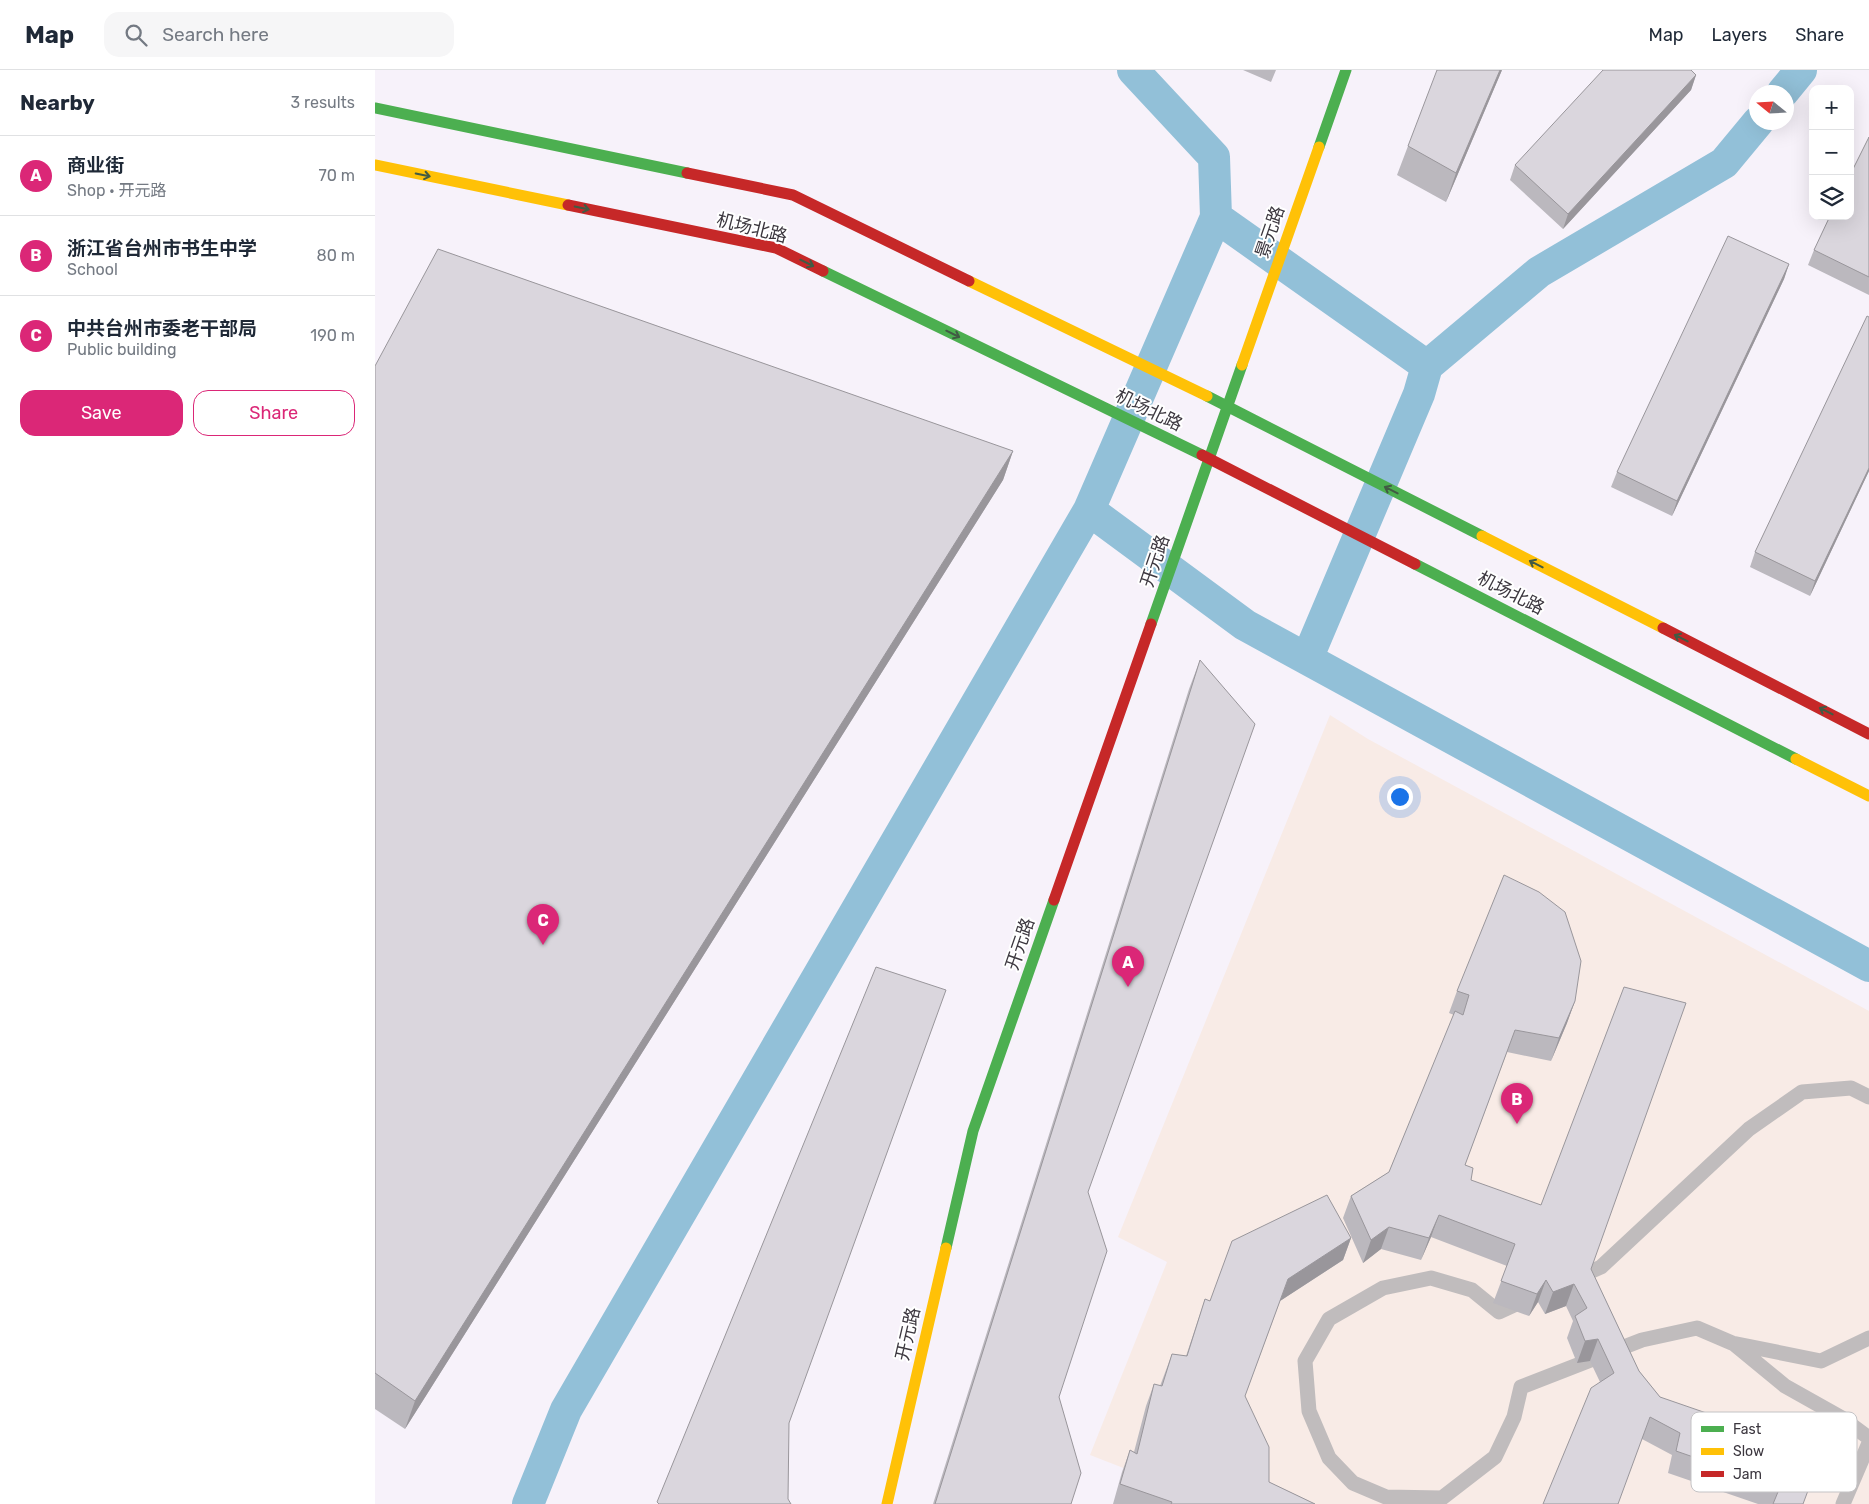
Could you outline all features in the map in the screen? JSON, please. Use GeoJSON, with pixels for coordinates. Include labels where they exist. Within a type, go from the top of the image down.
{"type":"FeatureCollection","features":[{"type":"Feature","properties":{"kind":"main road","name":"景元路"},"geometry":{"type":"LineString","coordinates":[[1228,406],[1345,70]]}},
{"type":"Feature","properties":{"kind":"main road"},"geometry":{"type":"LineString","coordinates":[[375,108],[793,196],[1228,406],[1869,734]]}},
{"type":"Feature","properties":{"kind":"main road","name":"机场北路"},"geometry":{"type":"LineString","coordinates":[[375,165],[775,248],[1209,459],[1869,796]]}},
{"type":"Feature","properties":{"kind":"main road","name":"开元路"},"geometry":{"type":"LineString","coordinates":[[887,1504],[973,1131],[1228,406]]}},
{"type":"Feature","properties":{"kind":"lane"},"geometry":{"type":"LineString","coordinates":[[1559,1285],[1601,1267],[1749,1129],[1802,1092],[1851,1088],[1869,1097]]}},
{"type":"Feature","properties":{"kind":"lane"},"geometry":{"type":"LineString","coordinates":[[1542,1293],[1499,1312],[1472,1290],[1431,1278],[1383,1288],[1329,1319],[1305,1361],[1309,1411],[1329,1458],[1353,1483],[1386,1497],[1442,1498],[1495,1457],[1514,1417],[1521,1387],[1642,1340],[1697,1328],[1732,1343],[1821,1361],[1869,1338]]}},
{"type":"Feature","properties":{"kind":"lane"},"geometry":{"type":"LineString","coordinates":[[1732,1343],[1785,1386],[1831,1412]]}},
{"type":"Feature","properties":{"kind":"lane"},"geometry":{"type":"LineString","coordinates":[[1857,1429],[1869,1438]]}},
{"type":"Feature","properties":{"kind":"lane"},"geometry":{"type":"LineString","coordinates":[[1857,1471],[1869,1443]]}},
{"type":"Feature","properties":{"kind":"lane"},"geometry":{"type":"LineString","coordinates":[[1843,1504],[1848,1492]]}},
{"type":"Feature","properties":{"kind":"shaded area"},"geometry":{"type":"Polygon","coordinates":[[[1330,715],[1368,739],[1869,1011],[1869,1504],[1133,1504],[1144,1476],[1090,1455],[1167,1262],[1118,1237],[1330,715]]]}},
{"type":"Feature","properties":{"kind":"building"},"geometry":{"type":"Polygon","coordinates":[[[1437,70],[1500,70],[1456,173],[1408,146],[1437,70]]]}},
{"type":"Feature","properties":{"kind":"building"},"geometry":{"type":"Polygon","coordinates":[[[1603,70],[1691,70],[1696,75],[1568,214],[1515,165],[1603,70]]]}},
{"type":"Feature","properties":{"kind":"building"},"geometry":{"type":"Polygon","coordinates":[[[1869,137],[1869,277],[1814,250],[1828,220],[1854,220],[1854,167],[1869,137]]]}},
{"type":"Feature","properties":{"kind":"building"},"geometry":{"type":"Polygon","coordinates":[[[1728,236],[1789,264],[1677,501],[1617,472],[1728,236]]]}},
{"type":"Feature","properties":{"kind":"building"},"geometry":{"type":"Polygon","coordinates":[[[438,249],[1013,451],[415,1401],[375,1373],[375,366],[438,249]]]}},
{"type":"Feature","properties":{"kind":"building"},"geometry":{"type":"Polygon","coordinates":[[[1867,316],[1869,317],[1869,468],[1815,581],[1755,552],[1867,316]]]}},
{"type":"Feature","properties":{"kind":"building"},"geometry":{"type":"Polygon","coordinates":[[[1200,660],[1255,724],[1088,1192],[1107,1251],[1059,1397],[1081,1473],[1071,1504],[935,1504],[1200,660]]]}},
{"type":"Feature","properties":{"kind":"building"},"geometry":{"type":"Polygon","coordinates":[[[1504,875],[1539,892],[1565,912],[1581,961],[1575,1001],[1559,1038],[1515,1030],[1465,1165],[1473,1168],[1471,1180],[1541,1205],[1624,987],[1686,1003],[1591,1269],[1639,1371],[1660,1397],[1703,1412],[1691,1412],[1691,1456],[1676,1451],[1680,1433],[1650,1417],[1618,1504],[1543,1504],[1591,1388],[1614,1373],[1598,1339],[1585,1341],[1575,1316],[1587,1308],[1574,1284],[1553,1292],[1546,1280],[1537,1294],[1501,1281],[1515,1244],[1439,1215],[1429,1238],[1389,1227],[1371,1240],[1351,1196],[1389,1172],[1455,1011],[1463,1015],[1469,995],[1457,991],[1504,875]]]}},
{"type":"Feature","properties":{"kind":"building"},"geometry":{"type":"Polygon","coordinates":[[[876,967],[946,990],[789,1423],[788,1499],[791,1504],[659,1504],[657,1502],[876,967]]]}},
{"type":"Feature","properties":{"kind":"building"},"geometry":{"type":"Polygon","coordinates":[[[1327,1195],[1351,1238],[1288,1279],[1245,1396],[1269,1447],[1269,1482],[1315,1504],[1171,1504],[1172,1502],[1120,1484],[1130,1450],[1137,1454],[1154,1384],[1162,1386],[1172,1354],[1187,1356],[1205,1299],[1210,1301],[1232,1241],[1327,1195]]]}},
{"type":"Feature","properties":{"kind":"building"},"geometry":{"type":"Polygon","coordinates":[[[1778,1492],[1807,1492],[1803,1504],[1773,1504],[1778,1492]]]}},
{"type":"Feature","properties":{"kind":"waterway"},"geometry":{"type":"LineString","coordinates":[[1133,70],[1214,157],[1216,217],[1089,510],[1245,625],[1869,966]]}},
{"type":"Feature","properties":{"kind":"waterway"},"geometry":{"type":"LineString","coordinates":[[1789,85],[1801,70]]}},
{"type":"Feature","properties":{"kind":"waterway"},"geometry":{"type":"LineString","coordinates":[[1307,659],[1419,394],[1427,366],[1539,272],[1724,163],[1751,130]]}},
{"type":"Feature","properties":{"kind":"waterway"},"geometry":{"type":"LineString","coordinates":[[1216,217],[1427,366]]}},
{"type":"Feature","properties":{"kind":"waterway"},"geometry":{"type":"LineString","coordinates":[[528,1504],[566,1410],[1089,510]]}},
{"type":"Feature","properties":{"kind":"traffic: fast"},"geometry":{"type":"LineString","coordinates":[[1319,147],[1346,70]]}},
{"type":"Feature","properties":{"kind":"traffic: fast"},"geometry":{"type":"LineString","coordinates":[[375,108],[687,173]]}},
{"type":"Feature","properties":{"kind":"traffic: fast"},"geometry":{"type":"LineString","coordinates":[[823,271],[1202,455]]}},
{"type":"Feature","properties":{"kind":"traffic: fast"},"geometry":{"type":"LineString","coordinates":[[1151,624],[1242,365]]}},
{"type":"Feature","properties":{"kind":"traffic: fast"},"geometry":{"type":"LineString","coordinates":[[1207,396],[1482,536]]}},
{"type":"Feature","properties":{"kind":"traffic: fast"},"geometry":{"type":"LineString","coordinates":[[1415,564],[1796,759]]}},
{"type":"Feature","properties":{"kind":"traffic: fast"},"geometry":{"type":"LineString","coordinates":[[946,1248],[973,1131],[1054,900]]}},
{"type":"Feature","properties":{"kind":"traffic: slow"},"geometry":{"type":"LineString","coordinates":[[1242,365],[1319,147]]}},
{"type":"Feature","properties":{"kind":"traffic: slow"},"geometry":{"type":"LineString","coordinates":[[375,165],[568,205]]}},
{"type":"Feature","properties":{"kind":"traffic: slow"},"geometry":{"type":"LineString","coordinates":[[969,281],[1207,396]]}},
{"type":"Feature","properties":{"kind":"traffic: slow"},"geometry":{"type":"LineString","coordinates":[[1482,536],[1663,628]]}},
{"type":"Feature","properties":{"kind":"traffic: slow"},"geometry":{"type":"LineString","coordinates":[[1796,759],[1869,796]]}},
{"type":"Feature","properties":{"kind":"traffic: slow"},"geometry":{"type":"LineString","coordinates":[[887,1504],[946,1248]]}},
{"type":"Feature","properties":{"kind":"traffic: jam"},"geometry":{"type":"LineString","coordinates":[[687,173],[793,195],[969,281]]}},
{"type":"Feature","properties":{"kind":"traffic: jam"},"geometry":{"type":"LineString","coordinates":[[568,205],[776,248],[823,271]]}},
{"type":"Feature","properties":{"kind":"traffic: jam"},"geometry":{"type":"LineString","coordinates":[[1202,455],[1415,564]]}},
{"type":"Feature","properties":{"kind":"traffic: jam"},"geometry":{"type":"LineString","coordinates":[[1054,900],[1151,624]]}},
{"type":"Feature","properties":{"kind":"traffic: jam"},"geometry":{"type":"LineString","coordinates":[[1663,628],[1869,734]]}},
{"type":"Feature","properties":{"kind":"place","name":"中共台州市委老干部局"},"geometry":{"type":"Point","coordinates":[543,945]}},
{"type":"Feature","properties":{"kind":"place","name":"商业街"},"geometry":{"type":"Point","coordinates":[1128,987]}},
{"type":"Feature","properties":{"kind":"place","name":"浙江省台州市书生中学"},"geometry":{"type":"Point","coordinates":[1517,1124]}}]}
